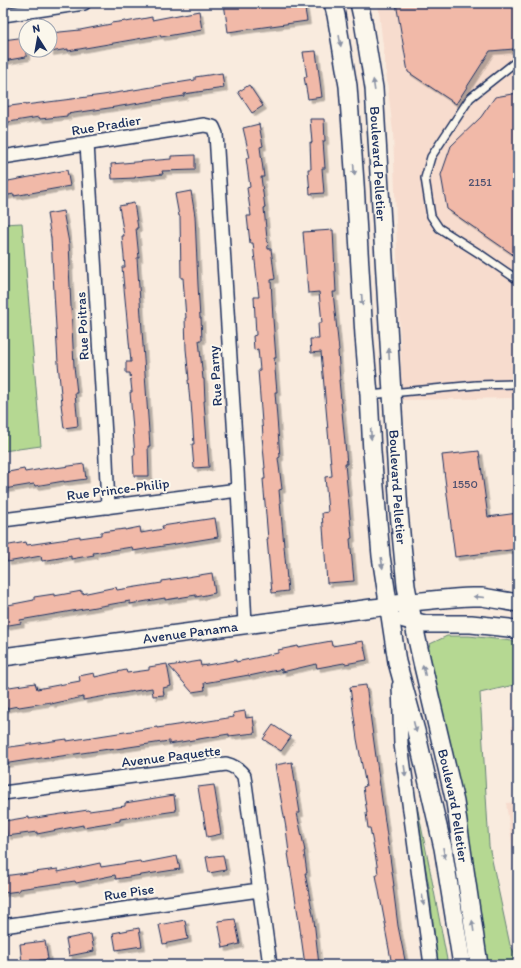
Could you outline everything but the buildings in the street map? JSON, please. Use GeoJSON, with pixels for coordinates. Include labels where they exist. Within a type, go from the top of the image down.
{"type":"FeatureCollection","features":[{"type":"Feature","properties":{"kind":"street"},"geometry":{"type":"LineString","coordinates":[[3,15],[84,3]]}},
{"type":"Feature","properties":{"kind":"street","name":"Boulevard Pelletier"},"geometry":{"type":"LineString","coordinates":[[333,3],[348,86],[372,452],[386,610],[397,662],[416,731],[443,848],[462,965]]}},
{"type":"Feature","properties":{"kind":"street","name":"Boulevard Pelletier"},"geometry":{"type":"LineString","coordinates":[[359,3],[374,88],[391,393],[399,512],[406,586],[455,802],[479,965]]}},
{"type":"Feature","properties":{"kind":"street","name":"Rue Pradier"},"geometry":{"type":"LineString","coordinates":[[3,157],[204,125],[214,127]]}},
{"type":"Feature","properties":{"kind":"street","name":"Rue Parny"},"geometry":{"type":"LineString","coordinates":[[214,127],[216,134],[245,624]]}},
{"type":"Feature","properties":{"kind":"street","name":"Rue Poitras"},"geometry":{"type":"LineString","coordinates":[[87,144],[108,507]]}},
{"type":"Feature","properties":{"kind":"street","name":"Rue Prince-Philip"},"geometry":{"type":"LineString","coordinates":[[3,520],[238,490]]}},
{"type":"Feature","properties":{"kind":"street","name":"Avenue Panama"},"geometry":{"type":"LineString","coordinates":[[386,610],[409,602],[472,597],[482,597],[518,603]]}},
{"type":"Feature","properties":{"kind":"street","name":"Avenue Panama"},"geometry":{"type":"LineString","coordinates":[[3,657],[372,608],[386,610],[413,621],[425,624],[471,624],[518,630]]}},
{"type":"Feature","properties":{"kind":"street","name":"Boulevard Pelletier"},"geometry":{"type":"LineString","coordinates":[[397,662],[399,678],[401,744],[431,965]]}},
{"type":"Feature","properties":{"kind":"street","name":"Avenue Paquette"},"geometry":{"type":"LineString","coordinates":[[3,793],[226,764],[234,766],[240,770],[244,776],[270,965]]}},
{"type":"Feature","properties":{"kind":"street","name":"Rue Pise"},"geometry":{"type":"LineString","coordinates":[[3,926],[259,890]]}},
{"type":"Feature","properties":{"kind":"lane"},"geometry":{"type":"LineString","coordinates":[[518,60],[470,98],[430,157],[425,178],[431,216],[439,228],[518,280]]}},
{"type":"Feature","properties":{"kind":"lane"},"geometry":{"type":"LineString","coordinates":[[369,395],[476,385],[518,384]]}},
{"type":"Feature","properties":{"kind":"shaded area"},"geometry":{"type":"Polygon","coordinates":[[[378,3],[518,3],[518,398],[402,400],[393,132],[378,3]]]}},
{"type":"Feature","properties":{"kind":"shaded area"},"geometry":{"type":"Polygon","coordinates":[[[518,725],[518,777],[511,726],[518,725]]]}},
{"type":"Feature","properties":{"kind":"shaded area"},"geometry":{"type":"Polygon","coordinates":[[[518,802],[518,851],[513,851],[506,803],[518,802]]]}},
{"type":"Feature","properties":{"kind":"green space"},"geometry":{"type":"Polygon","coordinates":[[[22,223],[41,446],[3,451],[3,224],[22,223]]]}},
{"type":"Feature","properties":{"kind":"green space"},"geometry":{"type":"Polygon","coordinates":[[[447,636],[469,636],[518,642],[518,684],[480,693],[489,846],[510,945],[518,959],[518,965],[488,965],[464,809],[428,650],[430,644],[447,636]]]}},
{"type":"Feature","properties":{"kind":"green space"},"geometry":{"type":"Polygon","coordinates":[[[410,781],[412,781],[448,965],[438,965],[429,887],[410,781]]]}}]}
